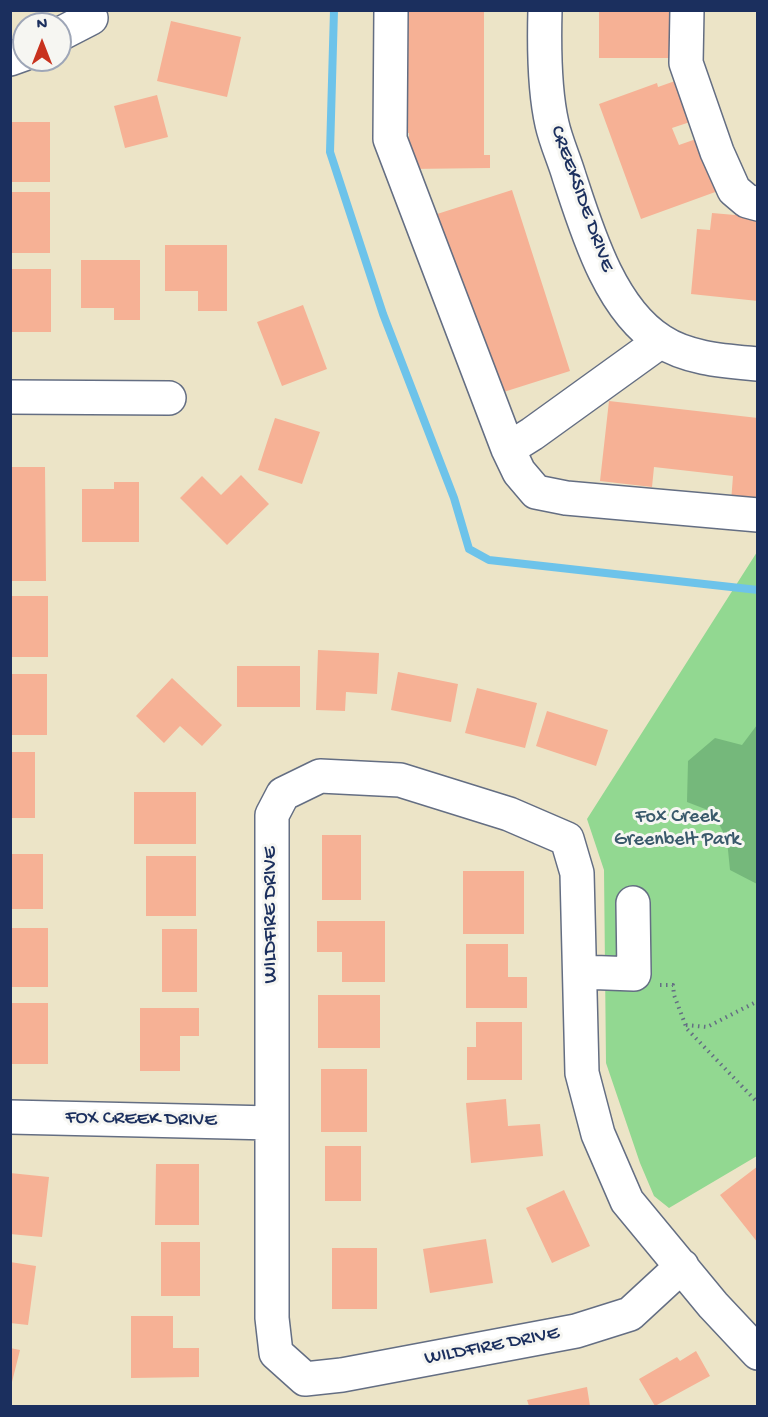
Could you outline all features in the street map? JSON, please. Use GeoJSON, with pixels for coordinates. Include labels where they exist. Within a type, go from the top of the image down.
{"type":"FeatureCollection","features":[{"type":"Feature","properties":{"kind":"street"},"geometry":{"type":"LineString","coordinates":[[390,10],[390,139],[508,449],[519,472],[536,492],[567,498],[758,515]]}},
{"type":"Feature","properties":{"kind":"street","name":"CREEKSIDE DRIVE"},"geometry":{"type":"LineString","coordinates":[[545,10],[543,47],[552,124],[599,259],[617,292],[636,321],[661,341],[682,351],[720,360],[758,364]]}},
{"type":"Feature","properties":{"kind":"street"},"geometry":{"type":"LineString","coordinates":[[687,10],[686,63],[717,152],[734,190],[747,201],[758,204]]}},
{"type":"Feature","properties":{"kind":"street"},"geometry":{"type":"LineString","coordinates":[[72,28],[91,18]]}},
{"type":"Feature","properties":{"kind":"street"},"geometry":{"type":"LineString","coordinates":[[508,449],[661,341]]}},
{"type":"Feature","properties":{"kind":"street"},"geometry":{"type":"LineString","coordinates":[[10,397],[169,398]]}},
{"type":"Feature","properties":{"kind":"street","name":"WILDFIRE DRIVE"},"geometry":{"type":"LineString","coordinates":[[682,1266],[630,1314],[576,1331],[342,1375],[305,1379],[276,1353],[272,1318],[272,815],[283,794],[320,776],[400,780],[509,814],[567,839],[577,873],[582,1073],[598,1134],[627,1201],[682,1266],[713,1305],[758,1353]]}},
{"type":"Feature","properties":{"kind":"street"},"geometry":{"type":"LineString","coordinates":[[581,972],[634,974],[633,903]]}},
{"type":"Feature","properties":{"kind":"street","name":"FOX CREEK DRIVE"},"geometry":{"type":"LineString","coordinates":[[10,1117],[272,1123]]}},
{"type":"Feature","properties":{"kind":"path"},"geometry":{"type":"LineString","coordinates":[[650,985],[673,985],[674,995],[686,1025],[758,1103]]}},
{"type":"Feature","properties":{"kind":"path"},"geometry":{"type":"LineString","coordinates":[[686,1025],[707,1027],[758,1001]]}},
{"type":"Feature","properties":{"kind":"green space","name":"Fox Creek Greenbelt Park"},"geometry":{"type":"Polygon","coordinates":[[[757,552],[757,1156],[669,1208],[654,1196],[640,1163],[606,1063],[604,870],[587,819],[757,552]]]}},
{"type":"Feature","properties":{"kind":"green space"},"geometry":{"type":"Polygon","coordinates":[[[757,725],[757,884],[730,870],[727,840],[713,812],[687,802],[688,761],[715,738],[742,745],[757,725]]]}},
{"type":"Feature","properties":{"kind":"building"},"geometry":{"type":"Polygon","coordinates":[[[397,10],[484,10],[484,155],[490,155],[490,168],[409,169],[409,133],[398,133],[397,10]]]}},
{"type":"Feature","properties":{"kind":"building"},"geometry":{"type":"Polygon","coordinates":[[[599,10],[672,10],[672,58],[599,58],[599,10]]]}},
{"type":"Feature","properties":{"kind":"building"},"geometry":{"type":"Polygon","coordinates":[[[171,21],[241,37],[227,97],[157,81],[171,21]]]}},
{"type":"Feature","properties":{"kind":"building"},"geometry":{"type":"Polygon","coordinates":[[[675,81],[690,122],[672,128],[679,145],[699,138],[718,191],[641,219],[599,104],[657,83],[658,87],[675,81]]]}},
{"type":"Feature","properties":{"kind":"building"},"geometry":{"type":"Polygon","coordinates":[[[157,95],[168,137],[125,148],[114,106],[157,95]]]}},
{"type":"Feature","properties":{"kind":"building"},"geometry":{"type":"Polygon","coordinates":[[[10,122],[50,122],[50,182],[10,182],[10,122]]]}},
{"type":"Feature","properties":{"kind":"building"},"geometry":{"type":"Polygon","coordinates":[[[512,190],[570,371],[491,396],[434,215],[512,190]]]}},
{"type":"Feature","properties":{"kind":"building"},"geometry":{"type":"Polygon","coordinates":[[[10,192],[50,192],[50,253],[10,253],[10,192]]]}},
{"type":"Feature","properties":{"kind":"building"},"geometry":{"type":"Polygon","coordinates":[[[712,213],[758,217],[758,301],[691,294],[697,229],[710,230],[712,213]]]}},
{"type":"Feature","properties":{"kind":"building"},"geometry":{"type":"Polygon","coordinates":[[[165,245],[227,245],[227,311],[198,311],[198,291],[165,291],[165,245]]]}},
{"type":"Feature","properties":{"kind":"building"},"geometry":{"type":"Polygon","coordinates":[[[81,260],[140,260],[140,320],[114,320],[114,308],[81,308],[81,260]]]}},
{"type":"Feature","properties":{"kind":"building"},"geometry":{"type":"Polygon","coordinates":[[[10,269],[51,269],[51,332],[10,332],[10,269]]]}},
{"type":"Feature","properties":{"kind":"building"},"geometry":{"type":"Polygon","coordinates":[[[303,305],[327,369],[282,386],[257,322],[303,305]]]}},
{"type":"Feature","properties":{"kind":"building"},"geometry":{"type":"Polygon","coordinates":[[[609,401],[758,418],[758,505],[731,502],[733,476],[654,467],[652,487],[600,481],[609,401]]]}},
{"type":"Feature","properties":{"kind":"building"},"geometry":{"type":"Polygon","coordinates":[[[275,418],[320,432],[302,484],[258,470],[275,418]]]}},
{"type":"Feature","properties":{"kind":"building"},"geometry":{"type":"Polygon","coordinates":[[[10,467],[45,467],[46,581],[10,581],[10,467]]]}},
{"type":"Feature","properties":{"kind":"building"},"geometry":{"type":"Polygon","coordinates":[[[241,475],[269,504],[227,545],[180,498],[202,476],[221,495],[241,475]]]}},
{"type":"Feature","properties":{"kind":"building"},"geometry":{"type":"Polygon","coordinates":[[[114,482],[139,482],[139,542],[82,542],[82,489],[114,489],[114,482]]]}},
{"type":"Feature","properties":{"kind":"building"},"geometry":{"type":"Polygon","coordinates":[[[10,596],[48,596],[48,657],[10,657],[10,596]]]}},
{"type":"Feature","properties":{"kind":"building"},"geometry":{"type":"Polygon","coordinates":[[[318,650],[379,653],[377,694],[346,692],[345,711],[316,710],[318,650]]]}},
{"type":"Feature","properties":{"kind":"building"},"geometry":{"type":"Polygon","coordinates":[[[237,666],[300,666],[300,707],[237,707],[237,666]]]}},
{"type":"Feature","properties":{"kind":"building"},"geometry":{"type":"Polygon","coordinates":[[[398,672],[458,684],[451,722],[391,710],[398,672]]]}},
{"type":"Feature","properties":{"kind":"building"},"geometry":{"type":"Polygon","coordinates":[[[10,674],[47,674],[47,735],[10,735],[10,674]]]}},
{"type":"Feature","properties":{"kind":"building"},"geometry":{"type":"Polygon","coordinates":[[[172,678],[222,725],[202,746],[180,726],[164,743],[136,716],[172,678]]]}},
{"type":"Feature","properties":{"kind":"building"},"geometry":{"type":"Polygon","coordinates":[[[477,688],[537,703],[525,748],[465,733],[477,688]]]}},
{"type":"Feature","properties":{"kind":"building"},"geometry":{"type":"Polygon","coordinates":[[[547,711],[608,730],[596,766],[536,746],[547,711]]]}},
{"type":"Feature","properties":{"kind":"building"},"geometry":{"type":"Polygon","coordinates":[[[10,752],[35,752],[35,818],[10,818],[10,752]]]}},
{"type":"Feature","properties":{"kind":"building"},"geometry":{"type":"Polygon","coordinates":[[[134,792],[196,792],[196,844],[134,844],[134,792]]]}},
{"type":"Feature","properties":{"kind":"building"},"geometry":{"type":"Polygon","coordinates":[[[322,835],[361,835],[361,900],[322,900],[322,835]]]}},
{"type":"Feature","properties":{"kind":"building"},"geometry":{"type":"Polygon","coordinates":[[[10,854],[43,854],[43,909],[10,909],[10,854]]]}},
{"type":"Feature","properties":{"kind":"building"},"geometry":{"type":"Polygon","coordinates":[[[146,856],[196,856],[196,916],[146,916],[146,856]]]}},
{"type":"Feature","properties":{"kind":"building"},"geometry":{"type":"Polygon","coordinates":[[[463,871],[524,871],[524,934],[463,934],[463,871]]]}},
{"type":"Feature","properties":{"kind":"building"},"geometry":{"type":"Polygon","coordinates":[[[317,921],[385,921],[385,982],[342,982],[342,952],[317,952],[317,921]]]}},
{"type":"Feature","properties":{"kind":"building"},"geometry":{"type":"Polygon","coordinates":[[[10,928],[48,928],[48,987],[10,987],[10,928]]]}},
{"type":"Feature","properties":{"kind":"building"},"geometry":{"type":"Polygon","coordinates":[[[162,929],[197,929],[197,992],[162,992],[162,929]]]}},
{"type":"Feature","properties":{"kind":"building"},"geometry":{"type":"Polygon","coordinates":[[[466,944],[508,944],[508,977],[527,977],[527,1008],[466,1008],[466,944]]]}},
{"type":"Feature","properties":{"kind":"building"},"geometry":{"type":"Polygon","coordinates":[[[318,995],[380,995],[380,1048],[318,1048],[318,995]]]}},
{"type":"Feature","properties":{"kind":"building"},"geometry":{"type":"Polygon","coordinates":[[[10,1003],[48,1003],[48,1064],[10,1064],[10,1003]]]}},
{"type":"Feature","properties":{"kind":"building"},"geometry":{"type":"Polygon","coordinates":[[[140,1008],[199,1008],[199,1036],[180,1036],[180,1071],[140,1071],[140,1008]]]}},
{"type":"Feature","properties":{"kind":"building"},"geometry":{"type":"Polygon","coordinates":[[[476,1022],[522,1022],[522,1080],[467,1080],[467,1047],[476,1047],[476,1022]]]}},
{"type":"Feature","properties":{"kind":"building"},"geometry":{"type":"Polygon","coordinates":[[[321,1069],[367,1069],[367,1132],[321,1132],[321,1069]]]}},
{"type":"Feature","properties":{"kind":"building"},"geometry":{"type":"Polygon","coordinates":[[[506,1099],[508,1126],[540,1124],[543,1156],[471,1163],[466,1103],[506,1099]]]}},
{"type":"Feature","properties":{"kind":"building"},"geometry":{"type":"Polygon","coordinates":[[[325,1146],[361,1146],[361,1201],[325,1201],[325,1146]]]}},
{"type":"Feature","properties":{"kind":"building"},"geometry":{"type":"Polygon","coordinates":[[[156,1164],[199,1164],[199,1225],[155,1225],[156,1164]]]}},
{"type":"Feature","properties":{"kind":"building"},"geometry":{"type":"Polygon","coordinates":[[[758,1166],[758,1243],[720,1195],[758,1166]]]}},
{"type":"Feature","properties":{"kind":"building"},"geometry":{"type":"Polygon","coordinates":[[[10,1173],[49,1177],[42,1237],[10,1234],[10,1173]]]}},
{"type":"Feature","properties":{"kind":"building"},"geometry":{"type":"Polygon","coordinates":[[[564,1190],[590,1246],[552,1263],[526,1208],[564,1190]]]}},
{"type":"Feature","properties":{"kind":"building"},"geometry":{"type":"Polygon","coordinates":[[[486,1239],[493,1283],[430,1293],[423,1249],[486,1239]]]}},
{"type":"Feature","properties":{"kind":"building"},"geometry":{"type":"Polygon","coordinates":[[[161,1242],[200,1242],[200,1296],[161,1296],[161,1242]]]}},
{"type":"Feature","properties":{"kind":"building"},"geometry":{"type":"Polygon","coordinates":[[[332,1248],[377,1248],[377,1309],[332,1309],[332,1248]]]}},
{"type":"Feature","properties":{"kind":"building"},"geometry":{"type":"Polygon","coordinates":[[[10,1262],[36,1266],[28,1325],[10,1323],[10,1262]]]}},
{"type":"Feature","properties":{"kind":"building"},"geometry":{"type":"Polygon","coordinates":[[[131,1316],[173,1316],[173,1348],[199,1348],[199,1377],[131,1378],[131,1316]]]}},
{"type":"Feature","properties":{"kind":"building"},"geometry":{"type":"Polygon","coordinates":[[[10,1348],[20,1350],[11,1386],[10,1386],[10,1348]]]}},
{"type":"Feature","properties":{"kind":"building"},"geometry":{"type":"Polygon","coordinates":[[[696,1351],[710,1376],[655,1406],[639,1379],[677,1357],[680,1361],[696,1351]]]}},
{"type":"Feature","properties":{"kind":"building"},"geometry":{"type":"Polygon","coordinates":[[[587,1387],[590,1406],[529,1406],[527,1400],[587,1387]]]}},
{"type":"Feature","properties":{"kind":"waterway"},"geometry":{"type":"LineString","coordinates":[[334,10],[330,152],[383,314],[454,498],[469,549],[489,560],[758,590]]}}]}
